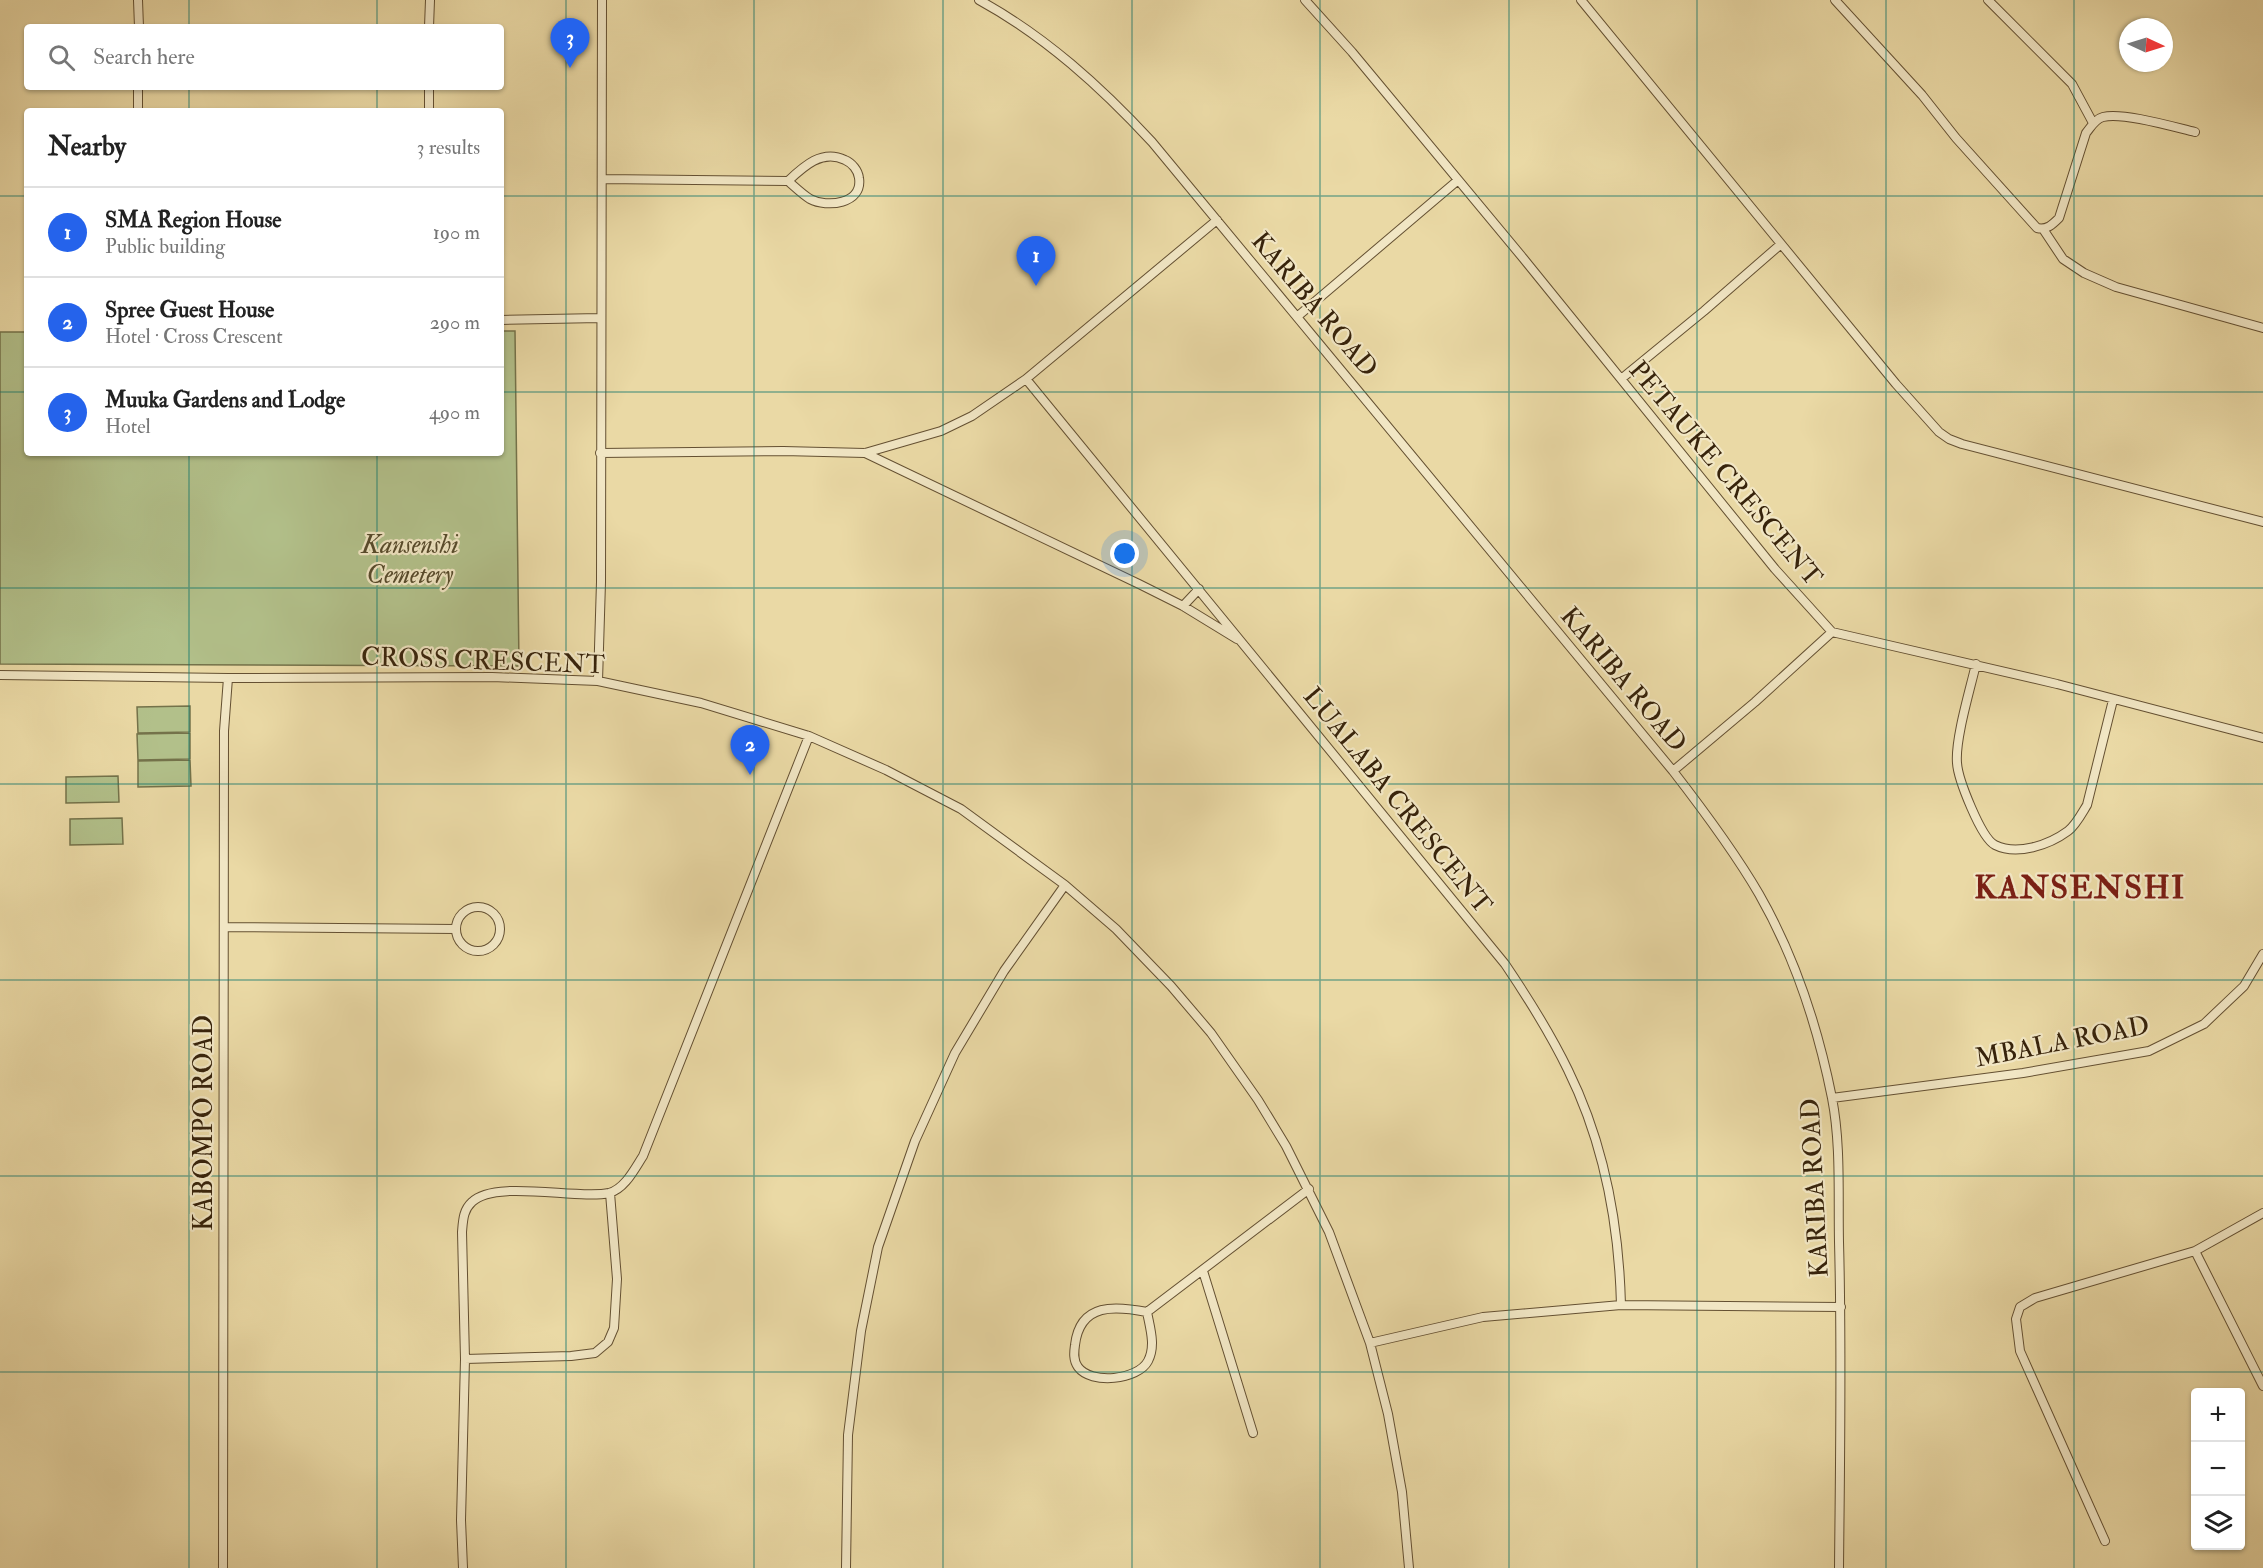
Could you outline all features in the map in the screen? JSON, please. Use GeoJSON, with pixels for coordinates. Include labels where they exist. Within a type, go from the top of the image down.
{"type":"FeatureCollection","features":[{"type":"Feature","properties":{"kind":"street"},"geometry":{"type":"LineString","coordinates":[[138,0],[139,24]]}},
{"type":"Feature","properties":{"kind":"street"},"geometry":{"type":"LineString","coordinates":[[429,24],[430,0]]}},
{"type":"Feature","properties":{"kind":"street"},"geometry":{"type":"LineString","coordinates":[[598,681],[601,582],[602,0]]}},
{"type":"Feature","properties":{"kind":"street","name":"KARIBA ROAD"},"geometry":{"type":"LineString","coordinates":[[979,0],[1039,39],[1112,99],[1152,142],[1673,771],[1734,853],[1760,895],[1801,989],[1832,1098],[1837,1138],[1841,1307],[1839,1568]]}},
{"type":"Feature","properties":{"kind":"street","name":"PETAUKE CRESCENT"},"geometry":{"type":"LineString","coordinates":[[1305,0],[1352,52],[1622,379],[1775,569],[1833,632]]}},
{"type":"Feature","properties":{"kind":"street"},"geometry":{"type":"LineString","coordinates":[[1581,0],[1896,384],[1939,432],[1949,439],[2263,522]]}},
{"type":"Feature","properties":{"kind":"street"},"geometry":{"type":"LineString","coordinates":[[1835,0],[1922,95],[2037,228],[2049,227],[2059,218],[2086,133],[2093,123],[2103,117],[2122,117],[2195,132]]}},
{"type":"Feature","properties":{"kind":"street"},"geometry":{"type":"LineString","coordinates":[[1988,0],[2072,84],[2093,123]]}},
{"type":"Feature","properties":{"kind":"street"},"geometry":{"type":"LineString","coordinates":[[138,90],[138,108]]}},
{"type":"Feature","properties":{"kind":"street"},"geometry":{"type":"LineString","coordinates":[[429,90],[429,108]]}},
{"type":"Feature","properties":{"kind":"street"},"geometry":{"type":"LineString","coordinates":[[602,178],[788,181],[811,199],[823,203],[850,200],[858,190],[860,179],[848,161],[836,156],[825,156],[812,161],[788,181]]}},
{"type":"Feature","properties":{"kind":"street"},"geometry":{"type":"LineString","coordinates":[[1298,316],[1457,181]]}},
{"type":"Feature","properties":{"kind":"street"},"geometry":{"type":"LineString","coordinates":[[600,453],[783,451],[865,453],[957,425],[1026,379],[1216,220]]}},
{"type":"Feature","properties":{"kind":"street"},"geometry":{"type":"LineString","coordinates":[[2043,229],[2063,259],[2085,273],[2116,287],[2263,328]]}},
{"type":"Feature","properties":{"kind":"street"},"geometry":{"type":"LineString","coordinates":[[1622,379],[1781,244]]}},
{"type":"Feature","properties":{"kind":"street"},"geometry":{"type":"LineString","coordinates":[[504,320],[600,318]]}},
{"type":"Feature","properties":{"kind":"street","name":"LUALABA CRESCENT"},"geometry":{"type":"LineString","coordinates":[[1026,379],[1505,964],[1552,1038],[1590,1123],[1604,1170],[1613,1214],[1620,1262],[1621,1305]]}},
{"type":"Feature","properties":{"kind":"street"},"geometry":{"type":"LineString","coordinates":[[865,453],[1044,537],[1183,606],[1242,642]]}},
{"type":"Feature","properties":{"kind":"street"},"geometry":{"type":"LineString","coordinates":[[1183,606],[1199,590]]}},
{"type":"Feature","properties":{"kind":"street"},"geometry":{"type":"LineString","coordinates":[[1673,771],[1833,632],[1976,664],[2263,738]]}},
{"type":"Feature","properties":{"kind":"street"},"geometry":{"type":"LineString","coordinates":[[1976,664],[1956,760],[1959,779],[1980,825],[1993,844],[2012,850],[2032,848],[2069,830],[2078,819],[2087,805],[2113,700]]}},
{"type":"Feature","properties":{"kind":"street","name":"CROSS CRESCENT"},"geometry":{"type":"LineString","coordinates":[[0,675],[228,678],[492,677],[598,681],[701,703],[809,735],[886,770],[961,809],[1065,885],[1116,929],[1171,986],[1211,1033],[1258,1100],[1309,1189],[1329,1232],[1370,1343],[1388,1414],[1402,1492],[1409,1568]]}},
{"type":"Feature","properties":{"kind":"street","name":"KABOMPO ROAD"},"geometry":{"type":"LineString","coordinates":[[224,1568],[224,731],[228,678]]}},
{"type":"Feature","properties":{"kind":"street"},"geometry":{"type":"LineString","coordinates":[[463,1568],[461,1520],[465,1359],[462,1232],[464,1213],[473,1201],[489,1194],[520,1191],[610,1193],[629,1178],[643,1156],[809,735]]}},
{"type":"Feature","properties":{"kind":"street"},"geometry":{"type":"LineString","coordinates":[[846,1568],[848,1435],[861,1331],[878,1247],[915,1141],[956,1053],[1004,971],[1065,885]]}},
{"type":"Feature","properties":{"kind":"street"},"geometry":{"type":"LineString","coordinates":[[480,907],[489,910],[500,924],[497,941],[481,950],[472,950],[464,945],[456,929],[458,921],[471,908],[480,907]]}},
{"type":"Feature","properties":{"kind":"street"},"geometry":{"type":"LineString","coordinates":[[224,927],[456,929]]}},
{"type":"Feature","properties":{"kind":"street","name":"MBALA ROAD"},"geometry":{"type":"LineString","coordinates":[[1832,1098],[2023,1073],[2149,1051],[2204,1024],[2244,986],[2263,954]]}},
{"type":"Feature","properties":{"kind":"street"},"geometry":{"type":"LineString","coordinates":[[1147,1312],[1153,1349],[1143,1368],[1112,1378],[1096,1378],[1085,1374],[1077,1366],[1074,1356],[1076,1339],[1083,1323],[1096,1311],[1112,1307],[1147,1312],[1309,1189]]}},
{"type":"Feature","properties":{"kind":"street"},"geometry":{"type":"LineString","coordinates":[[465,1359],[571,1356],[595,1353],[608,1342],[614,1328],[617,1279],[610,1193]]}},
{"type":"Feature","properties":{"kind":"street"},"geometry":{"type":"LineString","coordinates":[[2105,1541],[2020,1351],[2016,1319],[2020,1307],[2035,1298],[2195,1251],[2263,1213]]}},
{"type":"Feature","properties":{"kind":"street"},"geometry":{"type":"LineString","coordinates":[[2195,1251],[2263,1386]]}},
{"type":"Feature","properties":{"kind":"street"},"geometry":{"type":"LineString","coordinates":[[1203,1271],[1253,1433]]}},
{"type":"Feature","properties":{"kind":"street"},"geometry":{"type":"LineString","coordinates":[[1370,1343],[1483,1317],[1621,1305],[1841,1307]]}},
{"type":"Feature","properties":{"kind":"green space","name":"Kansenshi Cemetery"},"geometry":{"type":"Polygon","coordinates":[[[504,331],[515,331],[519,666],[0,664],[0,332],[24,332],[24,456],[504,456],[504,331]]]}},
{"type":"Feature","properties":{"kind":"green space"},"geometry":{"type":"Polygon","coordinates":[[[190,706],[190,732],[138,733],[137,707],[190,706]]]}},
{"type":"Feature","properties":{"kind":"green space"},"geometry":{"type":"Polygon","coordinates":[[[190,733],[190,759],[138,760],[137,734],[190,733]]]}},
{"type":"Feature","properties":{"kind":"green space"},"geometry":{"type":"Polygon","coordinates":[[[190,760],[191,786],[138,787],[138,761],[190,760]]]}},
{"type":"Feature","properties":{"kind":"green space"},"geometry":{"type":"Polygon","coordinates":[[[118,776],[119,802],[66,803],[66,777],[118,776]]]}},
{"type":"Feature","properties":{"kind":"green space"},"geometry":{"type":"Polygon","coordinates":[[[122,818],[123,844],[70,845],[70,819],[122,818]]]}},
{"type":"Feature","properties":{"kind":"place","name":"Muuka Gardens and Lodge"},"geometry":{"type":"Point","coordinates":[570,68]}},
{"type":"Feature","properties":{"kind":"place","name":"SMA Region House"},"geometry":{"type":"Point","coordinates":[1036,286]}},
{"type":"Feature","properties":{"kind":"place","name":"Spree Guest House"},"geometry":{"type":"Point","coordinates":[750,775]}},
{"type":"Feature","properties":{"kind":"district","name":"KANSENSHI"},"geometry":{"type":"Point","coordinates":[2080,887]}}]}
